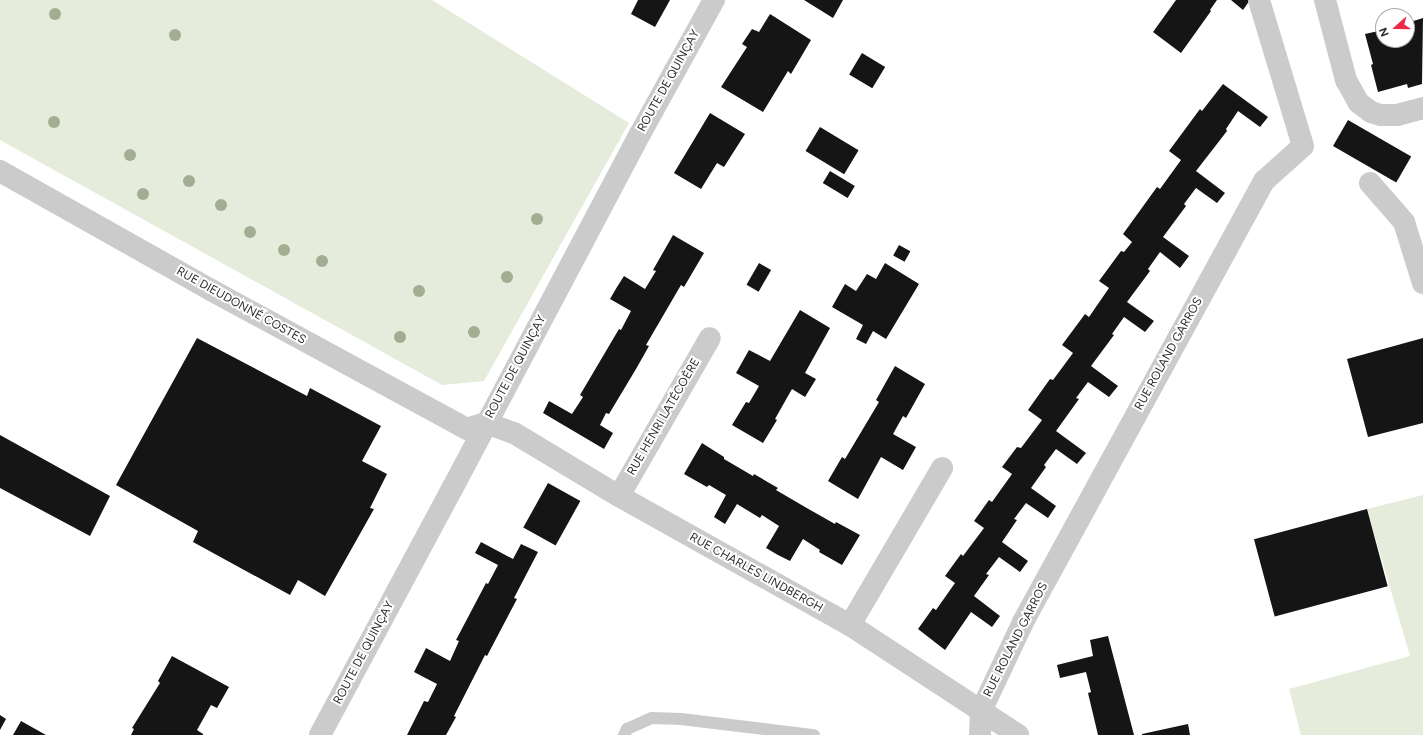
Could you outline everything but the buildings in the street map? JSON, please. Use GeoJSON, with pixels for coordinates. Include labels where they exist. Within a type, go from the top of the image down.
{"type":"FeatureCollection","features":[{"type":"Feature","properties":{"kind":"street","name":"ROUTE DE QUINÇAY"},"geometry":{"type":"LineString","coordinates":[[320,735],[452,490],[648,118],[714,0]]}},
{"type":"Feature","properties":{"kind":"street","name":"RUE ROLAND GARROS"},"geometry":{"type":"LineString","coordinates":[[981,710],[1023,622],[1264,181],[1303,146],[1259,0]]}},
{"type":"Feature","properties":{"kind":"street"},"geometry":{"type":"LineString","coordinates":[[1325,0],[1346,80],[1358,103],[1364,108],[1381,116],[1397,115],[1423,108]]}},
{"type":"Feature","properties":{"kind":"street","name":"RUE DIEUDONNÉ COSTES"},"geometry":{"type":"LineString","coordinates":[[0,170],[211,290],[467,429],[486,423]]}},
{"type":"Feature","properties":{"kind":"street"},"geometry":{"type":"LineString","coordinates":[[1370,183],[1404,222],[1423,282]]}},
{"type":"Feature","properties":{"kind":"street","name":"RUE HENRI LATÉCOÈRE"},"geometry":{"type":"LineString","coordinates":[[619,496],[710,338]]}},
{"type":"Feature","properties":{"kind":"street","name":"RUE CHARLES LINDBERGH"},"geometry":{"type":"LineString","coordinates":[[486,423],[514,433],[619,496],[850,625],[1018,735]]}},
{"type":"Feature","properties":{"kind":"street"},"geometry":{"type":"LineString","coordinates":[[850,625],[942,468]]}},
{"type":"Feature","properties":{"kind":"street"},"geometry":{"type":"LineString","coordinates":[[980,735],[981,710]]}},
{"type":"Feature","properties":{"kind":"lane"},"geometry":{"type":"LineString","coordinates":[[624,735],[627,729],[652,718],[681,719],[814,735]]}},
{"type":"Feature","properties":{"kind":"green space"},"geometry":{"type":"Polygon","coordinates":[[[0,0],[432,0],[629,123],[484,381],[442,385],[0,140],[0,0]]]}},
{"type":"Feature","properties":{"kind":"green space"},"geometry":{"type":"Polygon","coordinates":[[[1423,495],[1423,735],[1301,735],[1289,689],[1410,656],[1367,509],[1423,495]]]}}]}
